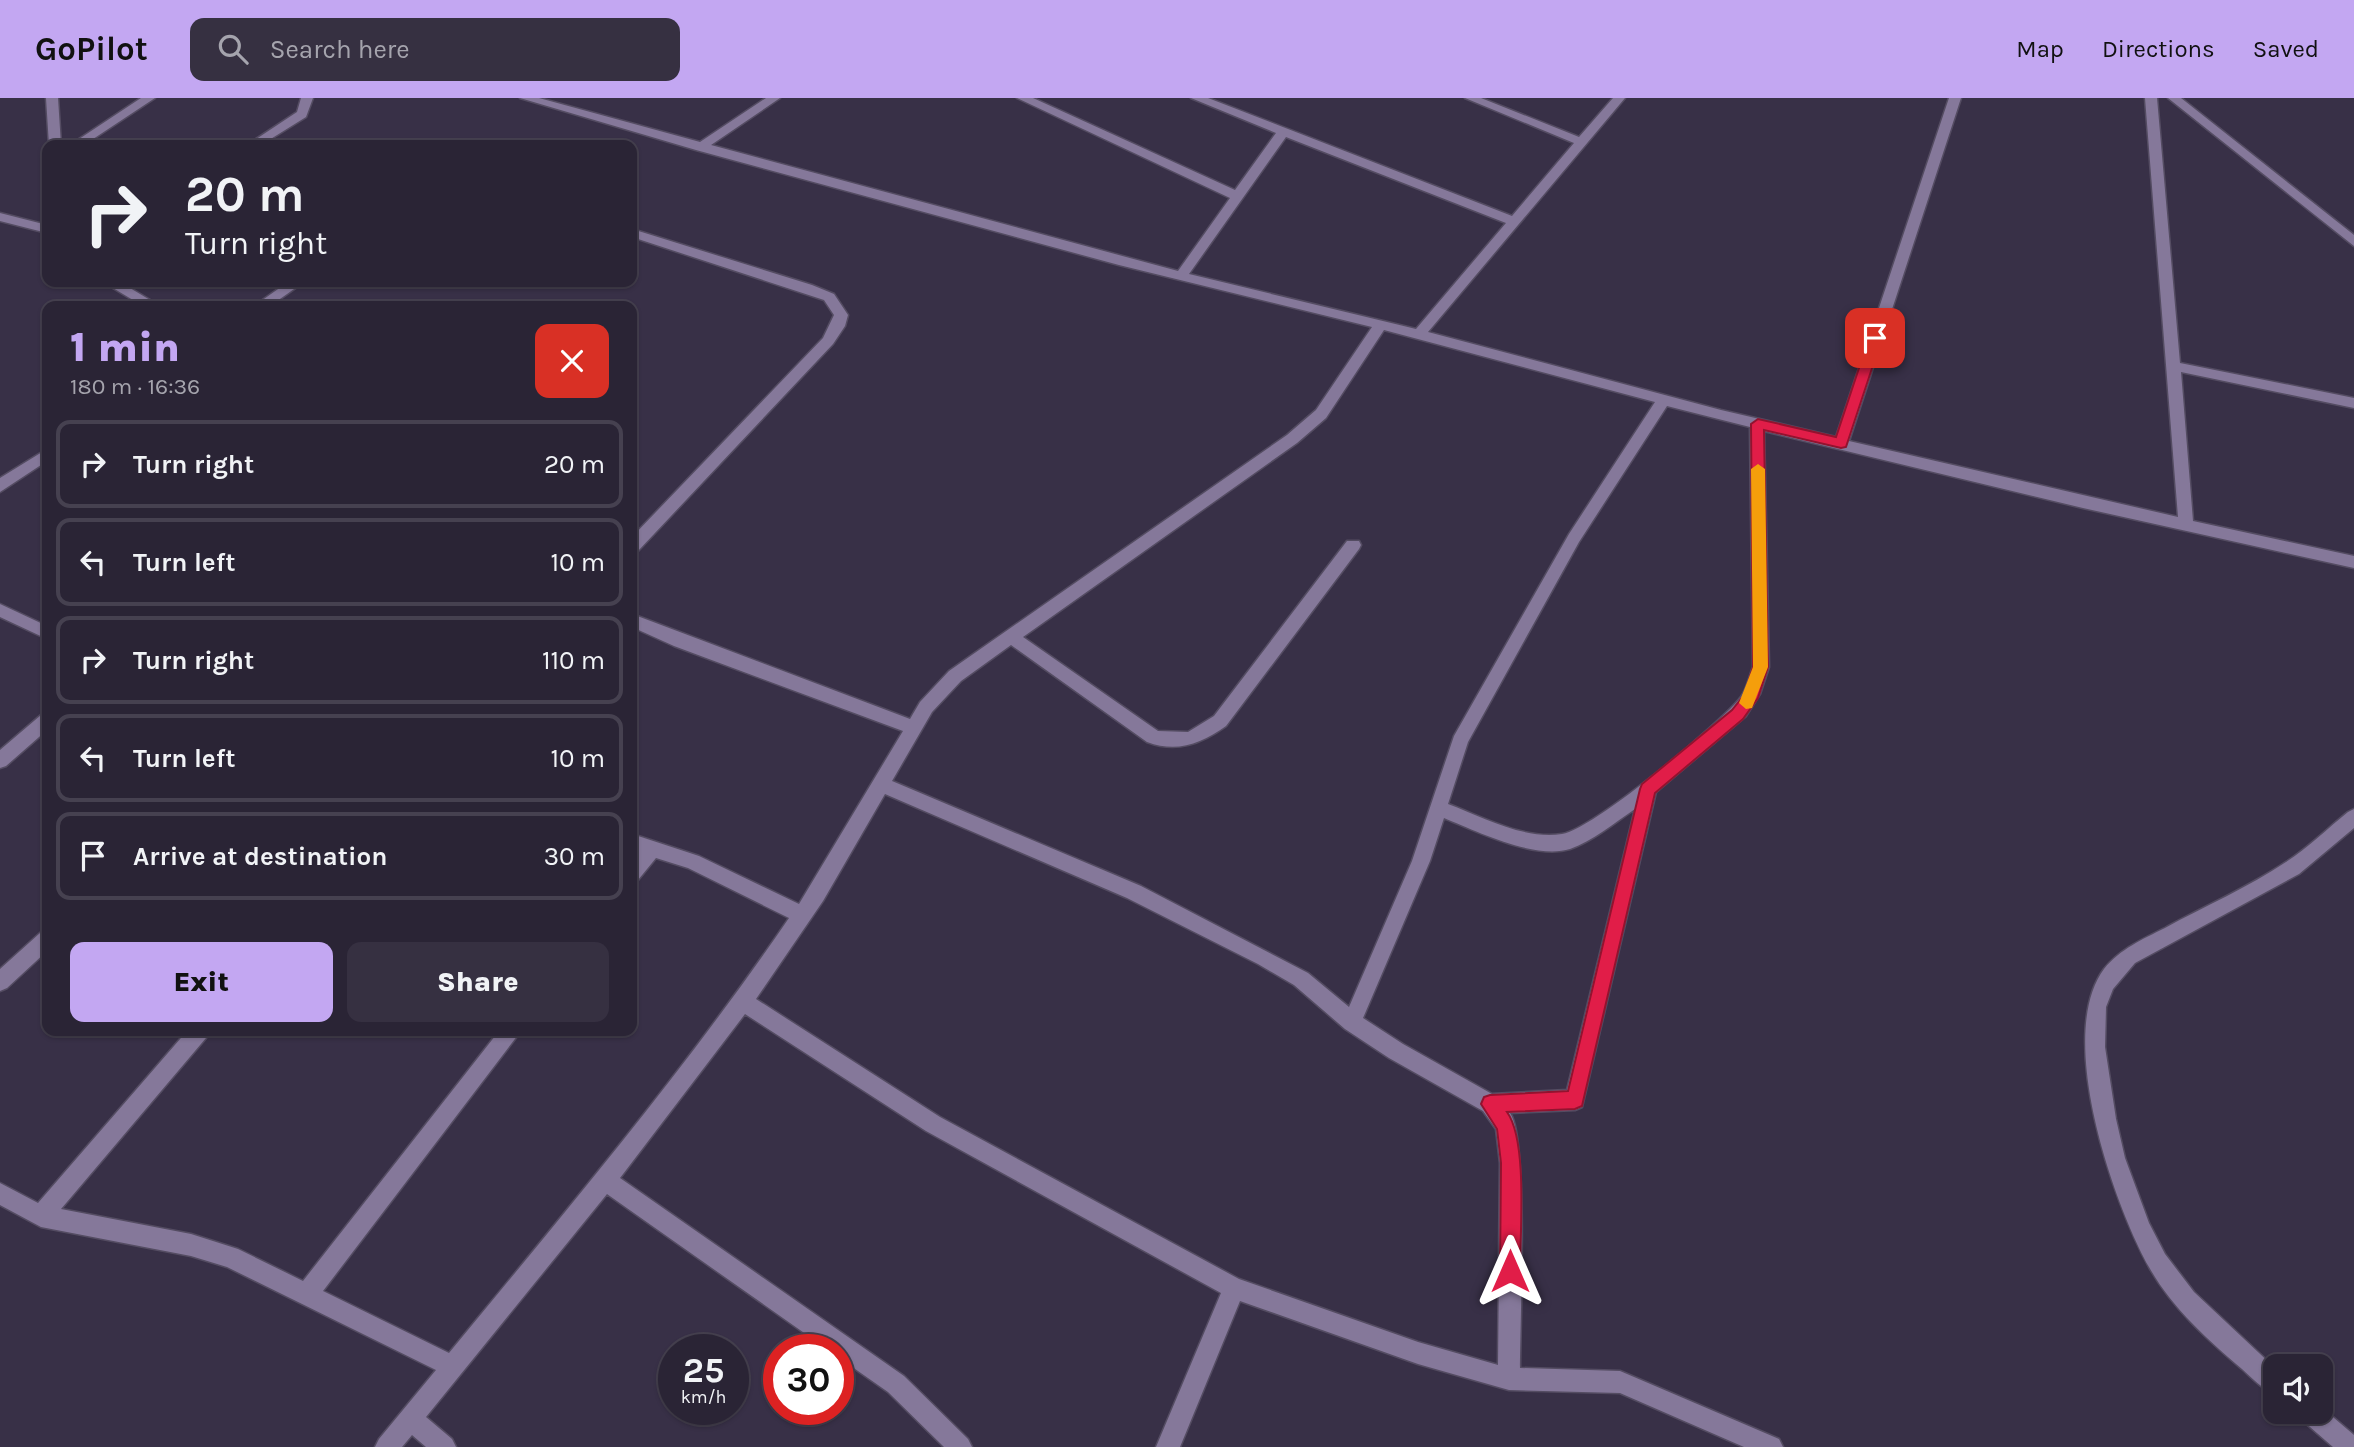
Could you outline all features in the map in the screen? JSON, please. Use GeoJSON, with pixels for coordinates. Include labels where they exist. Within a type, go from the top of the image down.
{"type":"FeatureCollection","features":[{"type":"Feature","properties":{"kind":"street"},"geometry":{"type":"LineString","coordinates":[[51,98],[55,116],[55,140]]}},
{"type":"Feature","properties":{"kind":"street"},"geometry":{"type":"LineString","coordinates":[[84,140],[149,98]]}},
{"type":"Feature","properties":{"kind":"street"},"geometry":{"type":"LineString","coordinates":[[261,140],[302,114],[307,98]]}},
{"type":"Feature","properties":{"kind":"street"},"geometry":{"type":"LineString","coordinates":[[526,98],[1181,276],[1419,334],[1758,424],[2354,562]]}},
{"type":"Feature","properties":{"kind":"street"},"geometry":{"type":"LineString","coordinates":[[700,146],[774,98]]}},
{"type":"Feature","properties":{"kind":"street"},"geometry":{"type":"LineString","coordinates":[[1023,98],[1237,196]]}},
{"type":"Feature","properties":{"kind":"street"},"geometry":{"type":"LineString","coordinates":[[1197,98],[1513,221]]}},
{"type":"Feature","properties":{"kind":"street"},"geometry":{"type":"LineString","coordinates":[[1471,98],[1581,142]]}},
{"type":"Feature","properties":{"kind":"street"},"geometry":{"type":"LineString","coordinates":[[1419,334],[1619,98]]}},
{"type":"Feature","properties":{"kind":"street"},"geometry":{"type":"LineString","coordinates":[[1841,443],[1955,98]]}},
{"type":"Feature","properties":{"kind":"street"},"geometry":{"type":"LineString","coordinates":[[2151,98],[2186,525]]}},
{"type":"Feature","properties":{"kind":"street"},"geometry":{"type":"LineString","coordinates":[[2174,98],[2354,242]]}},
{"type":"Feature","properties":{"kind":"street"},"geometry":{"type":"LineString","coordinates":[[1181,276],[1283,132]]}},
{"type":"Feature","properties":{"kind":"street"},"geometry":{"type":"LineString","coordinates":[[0,217],[42,228]]}},
{"type":"Feature","properties":{"kind":"street"},"geometry":{"type":"LineString","coordinates":[[637,235],[830,297],[841,315],[838,326],[828,341],[637,542]]}},
{"type":"Feature","properties":{"kind":"street"},"geometry":{"type":"LineString","coordinates":[[119,287],[144,301]]}},
{"type":"Feature","properties":{"kind":"street"},"geometry":{"type":"LineString","coordinates":[[268,301],[290,287]]}},
{"type":"Feature","properties":{"kind":"street"},"geometry":{"type":"LineString","coordinates":[[387,1447],[605,1180],[743,1002],[802,915],[926,707],[955,676],[1321,414],[1380,324]]}},
{"type":"Feature","properties":{"kind":"street"},"geometry":{"type":"LineString","coordinates":[[2173,366],[2354,403]]}},
{"type":"Feature","properties":{"kind":"street"},"geometry":{"type":"LineString","coordinates":[[1352,1022],[1421,861],[1460,741],[1574,538],[1664,399]]}},
{"type":"Feature","properties":{"kind":"street"},"geometry":{"type":"LineString","coordinates":[[1438,808],[1538,841],[1569,842],[1648,789],[1737,714],[1751,698],[1761,667],[1758,424]]}},
{"type":"Feature","properties":{"kind":"street"},"geometry":{"type":"LineString","coordinates":[[0,486],[42,457]]}},
{"type":"Feature","properties":{"kind":"street"},"geometry":{"type":"LineString","coordinates":[[1010,636],[1153,737],[1171,742],[1196,738],[1220,721],[1353,545]]}},
{"type":"Feature","properties":{"kind":"street"},"geometry":{"type":"LineString","coordinates":[[0,610],[42,631]]}},
{"type":"Feature","properties":{"kind":"street"},"geometry":{"type":"LineString","coordinates":[[637,622],[914,728]]}},
{"type":"Feature","properties":{"kind":"street"},"geometry":{"type":"LineString","coordinates":[[0,761],[42,724]]}},
{"type":"Feature","properties":{"kind":"street"},"geometry":{"type":"LineString","coordinates":[[880,784],[1134,892],[1265,958],[1301,979],[1352,1022],[1396,1051],[1490,1104],[1506,1125],[1510,1163],[1509,1380]]}},
{"type":"Feature","properties":{"kind":"street"},"geometry":{"type":"LineString","coordinates":[[1490,1104],[1575,1100],[1648,789]]}},
{"type":"Feature","properties":{"kind":"street"},"geometry":{"type":"LineString","coordinates":[[2263,1373],[2228,1343],[2174,1287],[2140,1228],[2120,1177],[2098,1074],[2095,1014],[2107,977],[2128,957],[2293,868],[2354,817]]}},
{"type":"Feature","properties":{"kind":"street"},"geometry":{"type":"LineString","coordinates":[[637,843],[693,862],[802,915]]}},
{"type":"Feature","properties":{"kind":"street"},"geometry":{"type":"LineString","coordinates":[[637,868],[653,847]]}},
{"type":"Feature","properties":{"kind":"street"},"geometry":{"type":"LineString","coordinates":[[0,982],[42,944]]}},
{"type":"Feature","properties":{"kind":"street"},"geometry":{"type":"LineString","coordinates":[[743,1002],[933,1124],[1234,1288],[1418,1353],[1509,1380],[1620,1382],[1771,1447]]}},
{"type":"Feature","properties":{"kind":"street"},"geometry":{"type":"LineString","coordinates":[[41,1216],[195,1036]]}},
{"type":"Feature","properties":{"kind":"street"},"geometry":{"type":"LineString","coordinates":[[306,1295],[507,1036]]}},
{"type":"Feature","properties":{"kind":"street"},"geometry":{"type":"LineString","coordinates":[[605,1180],[896,1384],[960,1447]]}},
{"type":"Feature","properties":{"kind":"street"},"geometry":{"type":"LineString","coordinates":[[0,1194],[41,1216],[191,1245],[230,1257],[452,1366]]}},
{"type":"Feature","properties":{"kind":"street"},"geometry":{"type":"LineString","coordinates":[[1168,1447],[1234,1288]]}},
{"type":"Feature","properties":{"kind":"street"},"geometry":{"type":"LineString","coordinates":[[410,1418],[444,1447]]}},
{"type":"Feature","properties":{"kind":"street"},"geometry":{"type":"LineString","coordinates":[[2324,1424],[2350,1447]]}},
{"type":"Feature","properties":{"kind":"slow traffic"},"geometry":{"type":"LineString","coordinates":[[1746,703],[1751,698],[1761,667],[1758,469]]}},
{"type":"Feature","properties":{"kind":"route"},"geometry":{"type":"LineString","coordinates":[[1510,1271],[1510,1163],[1506,1125],[1490,1104],[1575,1100],[1648,789],[1737,714],[1751,698],[1761,667],[1758,424],[1841,443],[1875,338]]}}]}
